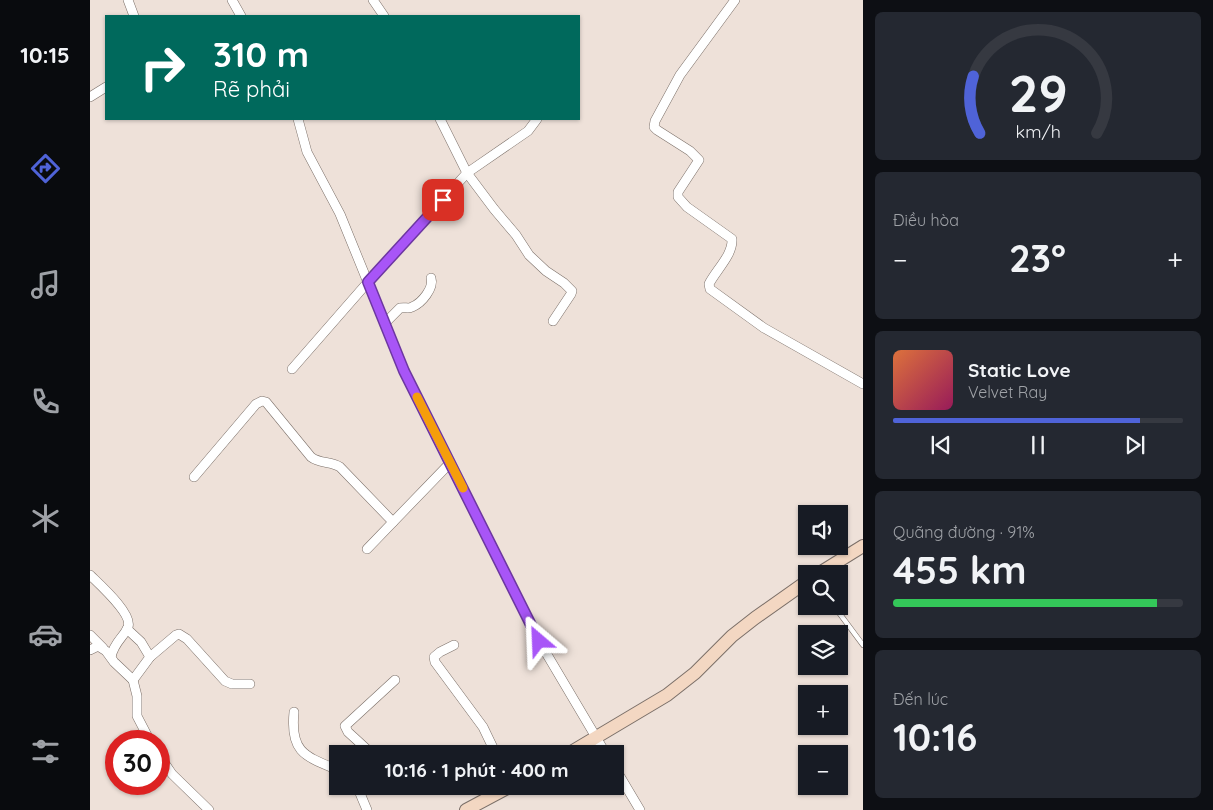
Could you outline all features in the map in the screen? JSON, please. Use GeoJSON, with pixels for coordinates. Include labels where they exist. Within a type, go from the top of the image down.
{"type":"FeatureCollection","features":[{"type":"Feature","properties":{"kind":"street"},"geometry":{"type":"LineString","coordinates":[[128,0],[134,15]]}},
{"type":"Feature","properties":{"kind":"street"},"geometry":{"type":"LineString","coordinates":[[232,0],[240,15]]}},
{"type":"Feature","properties":{"kind":"street"},"geometry":{"type":"LineString","coordinates":[[373,0],[383,15]]}},
{"type":"Feature","properties":{"kind":"street"},"geometry":{"type":"LineString","coordinates":[[735,0],[680,76],[655,121],[654,127],[690,151],[699,160],[678,192],[678,197],[687,207],[732,239],[732,246],[728,255],[709,284],[710,289],[764,328],[863,384]]}},
{"type":"Feature","properties":{"kind":"street"},"geometry":{"type":"LineString","coordinates":[[90,97],[105,88]]}},
{"type":"Feature","properties":{"kind":"street"},"geometry":{"type":"LineString","coordinates":[[298,120],[308,152],[340,214],[404,371],[539,641],[601,745]]}},
{"type":"Feature","properties":{"kind":"street"},"geometry":{"type":"LineString","coordinates":[[441,120],[468,173],[516,235],[529,255],[572,291],[553,321]]}},
{"type":"Feature","properties":{"kind":"street"},"geometry":{"type":"LineString","coordinates":[[292,369],[368,282],[468,173],[528,131],[536,120]]}},
{"type":"Feature","properties":{"kind":"street"},"geometry":{"type":"LineString","coordinates":[[385,323],[400,308],[415,306],[431,289],[433,284],[431,278]]}},
{"type":"Feature","properties":{"kind":"street"},"geometry":{"type":"LineString","coordinates":[[194,476],[256,404],[262,401],[266,402],[311,457],[316,461],[334,463],[340,467],[393,522]]}},
{"type":"Feature","properties":{"kind":"street"},"geometry":{"type":"LineString","coordinates":[[367,549],[450,463]]}},
{"type":"Feature","properties":{"kind":"street"},"geometry":{"type":"LineString","coordinates":[[832,565],[863,546]]}},
{"type":"Feature","properties":{"kind":"street"},"geometry":{"type":"LineString","coordinates":[[90,575],[113,598],[126,615],[128,621],[127,629],[117,640],[111,657]]}},
{"type":"Feature","properties":{"kind":"street"},"geometry":{"type":"LineString","coordinates":[[583,745],[667,695],[695,672],[732,636],[798,588]]}},
{"type":"Feature","properties":{"kind":"street"},"geometry":{"type":"LineString","coordinates":[[127,629],[141,642],[150,657]]}},
{"type":"Feature","properties":{"kind":"street"},"geometry":{"type":"LineString","coordinates":[[133,680],[150,657],[179,634],[187,639],[225,680],[232,684],[250,684]]}},
{"type":"Feature","properties":{"kind":"street"},"geometry":{"type":"LineString","coordinates":[[90,635],[133,680],[137,696],[137,716],[144,730]]}},
{"type":"Feature","properties":{"kind":"street"},"geometry":{"type":"LineString","coordinates":[[454,645],[440,652],[434,658],[435,662],[483,726],[492,745]]}},
{"type":"Feature","properties":{"kind":"street"},"geometry":{"type":"LineString","coordinates":[[90,650],[98,646],[103,648]]}},
{"type":"Feature","properties":{"kind":"street"},"geometry":{"type":"LineString","coordinates":[[362,745],[348,732],[345,726],[395,680]]}},
{"type":"Feature","properties":{"kind":"street"},"geometry":{"type":"LineString","coordinates":[[294,712],[293,736],[300,752],[329,766]]}},
{"type":"Feature","properties":{"kind":"street"},"geometry":{"type":"LineString","coordinates":[[170,771],[209,810]]}},
{"type":"Feature","properties":{"kind":"street"},"geometry":{"type":"LineString","coordinates":[[624,783],[640,810]]}},
{"type":"Feature","properties":{"kind":"street"},"geometry":{"type":"LineString","coordinates":[[361,795],[367,810]]}},
{"type":"Feature","properties":{"kind":"street"},"geometry":{"type":"LineString","coordinates":[[466,810],[494,795]]}},
{"type":"Feature","properties":{"kind":"lane"},"geometry":{"type":"LineString","coordinates":[[841,615],[863,645]]}},
{"type":"Feature","properties":{"kind":"slow traffic"},"geometry":{"type":"LineString","coordinates":[[417,397],[463,488]]}},
{"type":"Feature","properties":{"kind":"route"},"geometry":{"type":"LineString","coordinates":[[443,200],[368,282],[404,371],[539,641]]}}]}
